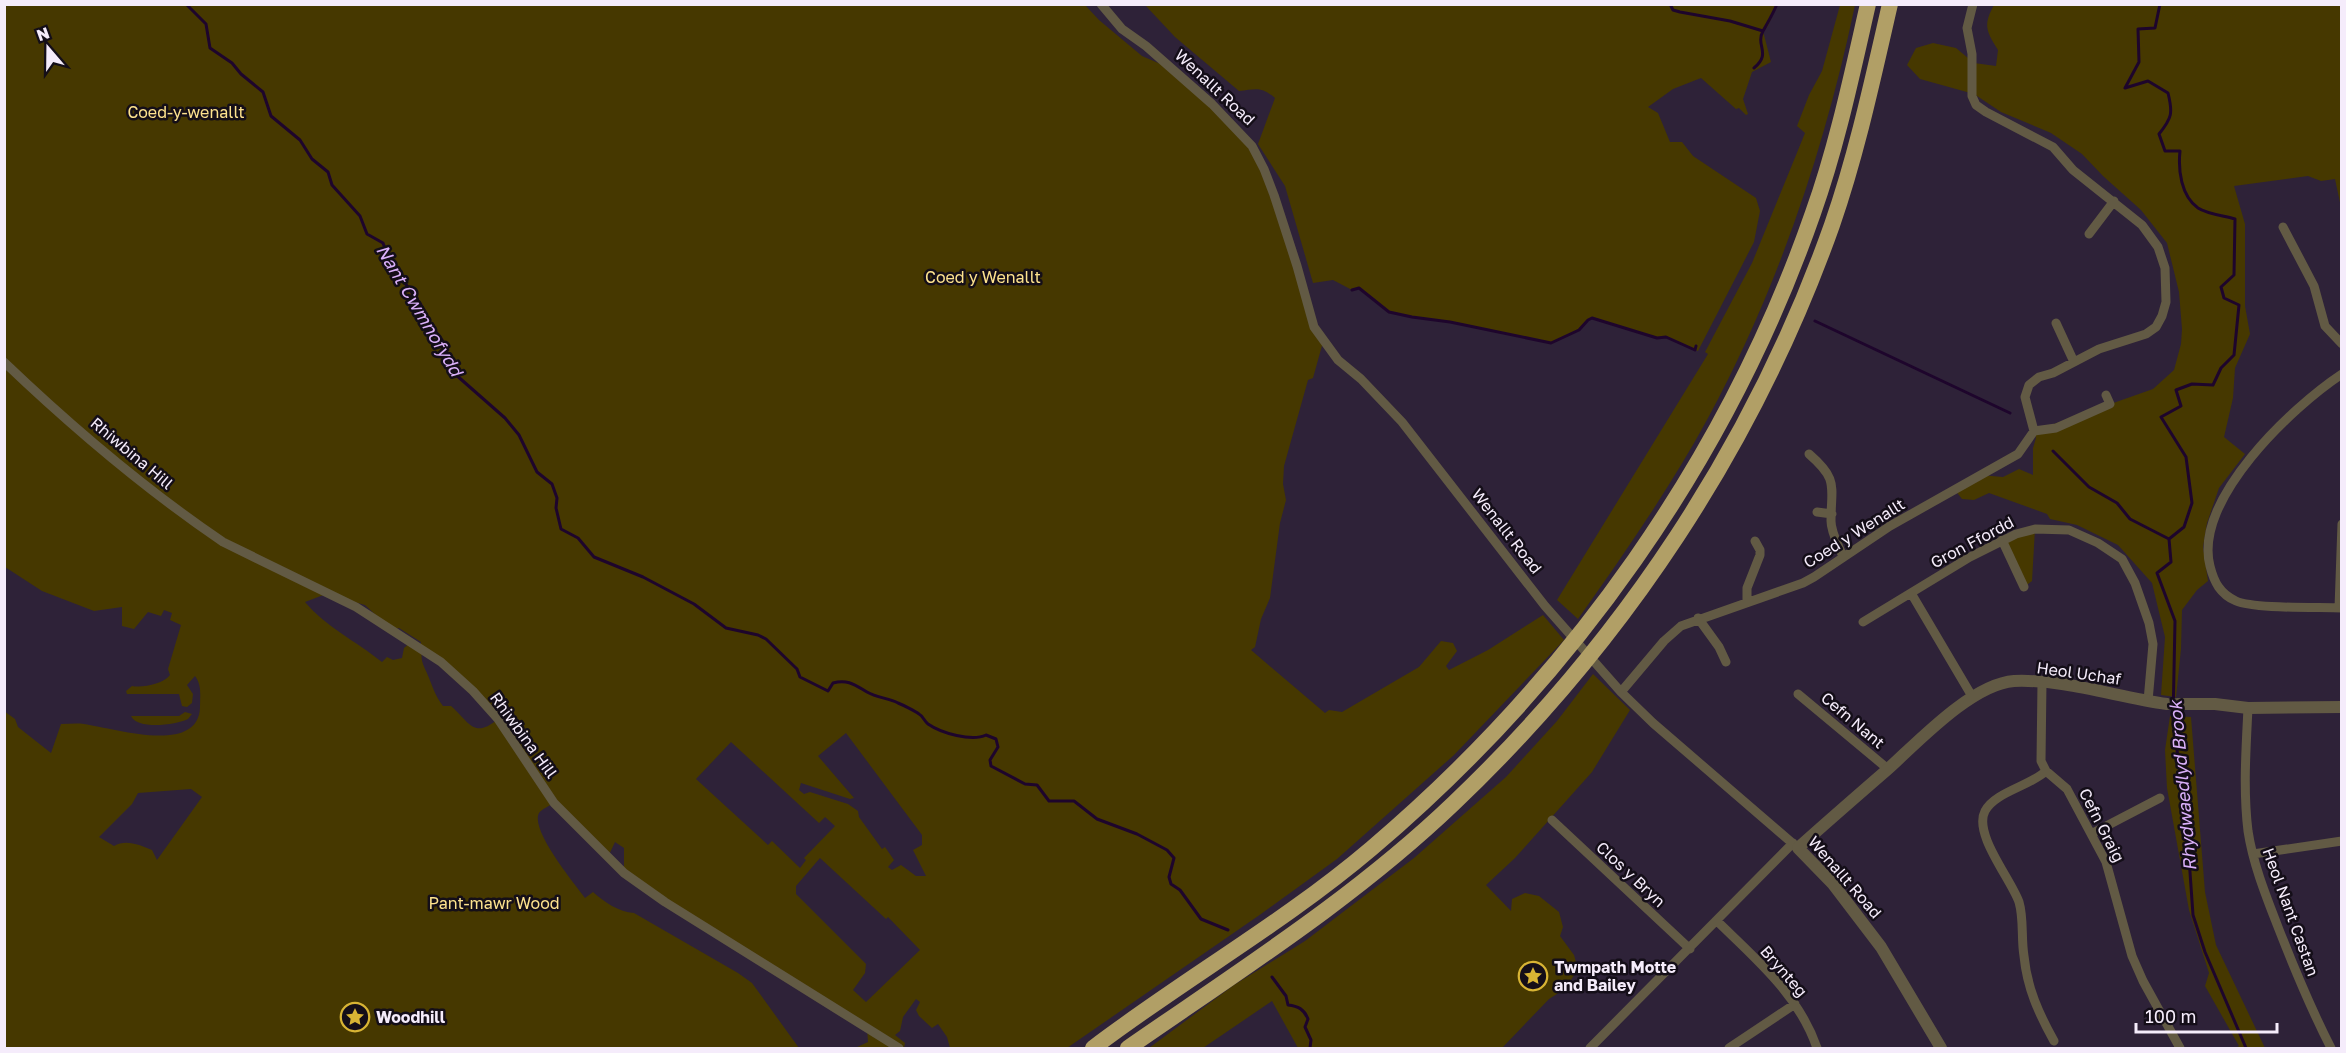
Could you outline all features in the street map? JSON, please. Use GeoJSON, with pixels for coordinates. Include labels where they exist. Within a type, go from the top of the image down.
{"type":"FeatureCollection","features":[{"type":"Feature","properties":{"kind":"highway"},"geometry":{"type":"LineString","coordinates":[[1093,1048],[1328,882],[1371,848],[1456,771],[1519,707],[1608,598],[1681,490],[1733,400],[1768,323],[1814,212],[1839,124],[1868,4]]}},
{"type":"Feature","properties":{"kind":"highway"},"geometry":{"type":"LineString","coordinates":[[1128,1048],[1342,897],[1453,804],[1552,699],[1633,602],[1702,499],[1733,444],[1775,361],[1814,272],[1848,174],[1890,4]]}},
{"type":"Feature","properties":{"kind":"street","name":"Wenallt Road"},"geometry":{"type":"LineString","coordinates":[[1101,4],[1122,29],[1146,46],[1212,104],[1252,146],[1274,195],[1314,327],[1323,342],[1338,360],[1368,386],[1402,422],[1545,606],[1607,678],[1653,723],[1796,845],[1833,884],[1881,947],[1941,1048]]}},
{"type":"Feature","properties":{"kind":"street"},"geometry":{"type":"LineString","coordinates":[[1973,4],[1967,28],[1972,54],[1972,96],[1976,105],[2053,147],[2073,170],[2142,225],[2158,247],[2165,268],[2164,310],[2160,322],[2146,334],[2099,349],[2053,373],[2039,377],[2029,385],[2025,397],[2034,431],[2056,428],[2110,404],[2106,395]]}},
{"type":"Feature","properties":{"kind":"street"},"geometry":{"type":"LineString","coordinates":[[2089,234],[2114,201]]}},
{"type":"Feature","properties":{"kind":"street"},"geometry":{"type":"LineString","coordinates":[[2283,227],[2314,286],[2325,326],[2342,344]]}},
{"type":"Feature","properties":{"kind":"street"},"geometry":{"type":"LineString","coordinates":[[2056,323],[2074,363]]}},
{"type":"Feature","properties":{"kind":"street","name":"Rhiwbina Hill"},"geometry":{"type":"LineString","coordinates":[[4,362],[162,499],[203,529],[223,542],[356,607],[441,662],[498,719],[554,802],[624,873],[665,902],[899,1048]]}},
{"type":"Feature","properties":{"kind":"street"},"geometry":{"type":"LineString","coordinates":[[2342,374],[2296,409],[2273,432],[2232,484],[2216,513],[2208,558],[2216,587],[2236,601],[2253,604],[2340,608],[2342,524]]}},
{"type":"Feature","properties":{"kind":"street","name":"Coed y Wenallt"},"geometry":{"type":"LineString","coordinates":[[1621,692],[1674,632],[1698,618],[1803,583],[1890,526],[2018,454],[2034,431]]}},
{"type":"Feature","properties":{"kind":"street"},"geometry":{"type":"LineString","coordinates":[[1809,454],[1829,474],[1832,484],[1831,523],[1843,557]]}},
{"type":"Feature","properties":{"kind":"street"},"geometry":{"type":"LineString","coordinates":[[1817,512],[1832,514]]}},
{"type":"Feature","properties":{"kind":"street","name":"Gron Ffordd"},"geometry":{"type":"LineString","coordinates":[[1863,622],[2002,540],[2035,529],[2069,530],[2098,543],[2122,559],[2135,583],[2149,623],[2153,644],[2148,701]]}},
{"type":"Feature","properties":{"kind":"street"},"geometry":{"type":"LineString","coordinates":[[2002,540],[2024,587]]}},
{"type":"Feature","properties":{"kind":"street"},"geometry":{"type":"LineString","coordinates":[[1747,602],[1747,588],[1760,555],[1755,541]]}},
{"type":"Feature","properties":{"kind":"street"},"geometry":{"type":"LineString","coordinates":[[1911,593],[1972,698]]}},
{"type":"Feature","properties":{"kind":"street"},"geometry":{"type":"LineString","coordinates":[[1698,618],[1719,647],[1726,662]]}},
{"type":"Feature","properties":{"kind":"street","name":"Heol Uchaf"},"geometry":{"type":"LineString","coordinates":[[1796,845],[1888,769],[1941,720],[1972,698],[1996,685],[2012,681],[2042,682],[2172,704],[2215,704],[2248,708],[2342,707]]}},
{"type":"Feature","properties":{"kind":"street"},"geometry":{"type":"LineString","coordinates":[[2042,682],[2040,743],[2041,761],[2046,771],[2040,777],[1999,798],[1986,808],[1982,819],[1988,840],[2018,901],[2022,916],[2024,956],[2031,993],[2054,1041]]}},
{"type":"Feature","properties":{"kind":"street","name":"Cefn Nant"},"geometry":{"type":"LineString","coordinates":[[1798,694],[1888,769]]}},
{"type":"Feature","properties":{"kind":"street","name":"Heol Nant Castan"},"geometry":{"type":"LineString","coordinates":[[2248,708],[2245,797],[2253,854],[2287,949],[2331,1048]]}},
{"type":"Feature","properties":{"kind":"street","name":"Cefn Graig"},"geometry":{"type":"LineString","coordinates":[[2046,771],[2067,789],[2106,862],[2132,956],[2143,981],[2180,1048]]}},
{"type":"Feature","properties":{"kind":"street"},"geometry":{"type":"LineString","coordinates":[[2091,834],[2160,798]]}},
{"type":"Feature","properties":{"kind":"street","name":"Clos y Bryn"},"geometry":{"type":"LineString","coordinates":[[1552,820],[1690,949]]}},
{"type":"Feature","properties":{"kind":"street"},"geometry":{"type":"LineString","coordinates":[[2253,854],[2342,842]]}},
{"type":"Feature","properties":{"kind":"street"},"geometry":{"type":"LineString","coordinates":[[1590,1048],[1796,845]]}},
{"type":"Feature","properties":{"kind":"street","name":"Brynteg"},"geometry":{"type":"LineString","coordinates":[[1717,921],[1777,980],[1803,1016],[1817,1048]]}},
{"type":"Feature","properties":{"kind":"street"},"geometry":{"type":"LineString","coordinates":[[1729,1048],[1795,1004]]}},
{"type":"Feature","properties":{"kind":"green space"},"geometry":{"type":"Polygon","coordinates":[[[5,4],[1085,5],[1099,20],[1142,56],[1172,69],[1252,146],[1323,342],[1313,378],[1308,380],[1284,466],[1283,484],[1286,500],[1280,523],[1270,598],[1261,619],[1255,647],[1251,650],[1325,713],[1329,710],[1342,712],[1419,667],[1441,641],[1453,643],[1457,651],[1446,666],[1449,670],[1488,650],[1543,615],[1564,640],[1454,755],[1337,859],[1067,1048],[950,1048],[947,1037],[938,1024],[932,1028],[919,1016],[916,1010],[920,1002],[916,999],[903,1017],[900,1031],[895,1035],[905,1043],[904,1048],[855,1048],[868,1042],[867,1028],[624,873],[624,848],[615,842],[607,859],[554,803],[539,813],[538,821],[541,831],[554,856],[585,898],[593,892],[612,906],[634,913],[738,973],[752,983],[799,1048],[5,1048],[4,711],[15,719],[18,727],[51,753],[61,724],[84,724],[152,735],[171,735],[186,731],[196,722],[200,695],[199,683],[195,676],[187,685],[193,694],[192,703],[187,707],[182,706],[179,694],[127,694],[126,691],[132,686],[152,685],[163,681],[170,675],[168,669],[181,625],[170,620],[172,613],[164,610],[161,616],[148,612],[134,629],[122,626],[122,607],[94,611],[42,591],[5,567],[5,4]],[[326,594],[305,602],[332,626],[382,662],[387,657],[393,660],[402,658],[404,648],[412,641],[421,649],[421,642],[399,628],[392,630],[365,605],[326,594]],[[422,650],[423,665],[443,706],[451,706],[468,723],[478,728],[490,725],[498,719],[422,650]],[[846,733],[818,756],[854,798],[850,799],[801,783],[799,790],[804,794],[810,792],[848,804],[858,811],[859,817],[882,849],[885,847],[894,860],[888,867],[892,870],[901,865],[916,876],[926,876],[913,850],[922,845],[922,835],[846,733]],[[731,742],[696,779],[768,845],[772,841],[800,868],[806,860],[804,858],[835,826],[825,817],[819,823],[731,742]],[[191,789],[138,793],[132,804],[99,837],[114,846],[128,843],[147,848],[152,850],[157,860],[202,797],[191,789]],[[820,858],[796,886],[796,894],[866,964],[865,973],[853,990],[866,1002],[920,950],[888,917],[886,919],[820,858]]]}},
{"type":"Feature","properties":{"kind":"green space"},"geometry":{"type":"Polygon","coordinates":[[[1145,5],[1777,5],[1768,26],[1763,31],[1771,62],[1752,72],[1743,99],[1748,114],[1746,115],[1739,108],[1736,109],[1701,78],[1673,89],[1648,107],[1658,113],[1670,142],[1682,142],[1693,156],[1756,198],[1760,211],[1754,242],[1698,351],[1666,337],[1657,338],[1592,318],[1579,330],[1551,343],[1389,312],[1359,288],[1352,290],[1333,280],[1313,283],[1285,186],[1258,144],[1275,98],[1262,90],[1239,91],[1175,37],[1145,5]]]}},
{"type":"Feature","properties":{"kind":"green space"},"geometry":{"type":"Polygon","coordinates":[[[1840,5],[1855,5],[1829,112],[1796,216],[1756,319],[1708,418],[1678,470],[1578,619],[1557,600],[1708,354],[1705,352],[1752,263],[1805,133],[1797,126],[1809,95],[1822,71],[1840,5]]]}},
{"type":"Feature","properties":{"kind":"green space"},"geometry":{"type":"Polygon","coordinates":[[[1994,5],[2341,5],[2341,207],[2335,179],[2321,181],[2308,176],[2234,186],[2245,224],[2245,306],[2250,334],[2235,368],[2233,398],[2224,437],[2245,454],[2219,488],[2207,523],[2203,547],[2208,581],[2197,590],[2182,610],[2176,697],[2161,695],[2165,637],[2152,583],[2118,545],[2077,525],[2050,519],[2047,514],[1989,493],[1974,500],[1962,499],[1955,490],[1980,475],[2003,477],[2019,469],[2033,475],[2033,448],[2036,438],[2034,431],[2153,389],[2174,370],[2181,344],[2179,292],[2167,243],[2141,210],[2082,154],[2051,133],[2001,112],[1974,94],[1920,79],[1907,65],[1916,48],[1933,43],[1956,48],[1974,63],[1996,66],[1998,50],[1987,28],[1988,18],[1994,5]]]}},
{"type":"Feature","properties":{"kind":"green space"},"geometry":{"type":"Polygon","coordinates":[[[2035,529],[2032,581],[2024,587],[2002,540],[2035,529]]]}},
{"type":"Feature","properties":{"kind":"green space"},"geometry":{"type":"Polygon","coordinates":[[[1593,674],[1630,710],[1592,772],[1515,858],[1486,885],[1511,911],[1512,899],[1525,893],[1539,896],[1559,912],[1563,927],[1560,936],[1574,955],[1578,969],[1565,989],[1549,999],[1502,1048],[1298,1048],[1272,1001],[1203,1048],[1149,1048],[1234,985],[1305,941],[1414,858],[1506,777],[1557,721],[1593,674]]]}},
{"type":"Feature","properties":{"kind":"green space"},"geometry":{"type":"Polygon","coordinates":[[[185,712],[192,714],[188,719],[157,725],[141,723],[131,716],[179,716],[185,712]]]}},
{"type":"Feature","properties":{"kind":"green space"},"geometry":{"type":"Polygon","coordinates":[[[2170,716],[2191,717],[2205,892],[2216,945],[2265,1048],[2235,1048],[2239,1046],[2205,986],[2209,973],[2189,910],[2167,788],[2165,750],[2170,716]]]}},
{"type":"Feature","properties":{"kind":"waterway","name":"Nant Cwmnofydd"},"geometry":{"type":"LineString","coordinates":[[186,4],[206,24],[210,48],[232,63],[241,74],[263,92],[271,116],[300,140],[312,159],[328,172],[332,185],[360,216],[367,234],[383,243],[391,264],[421,305],[432,327],[442,340],[455,374],[505,418],[519,435],[537,472],[552,484],[557,498],[556,508],[561,529],[578,538],[594,557],[643,577],[694,604],[726,628],[766,639],[797,669],[800,677],[828,691],[833,683],[847,682],[909,708],[928,724],[941,730],[957,736],[973,738],[986,735],[996,739],[998,747],[990,760],[991,766],[1025,784],[1037,785],[1049,801],[1074,801],[1097,819],[1137,834],[1167,850],[1174,858],[1169,877],[1171,884],[1180,890],[1201,919],[1228,930]]}},
{"type":"Feature","properties":{"kind":"waterway"},"geometry":{"type":"LineString","coordinates":[[1670,4],[1673,10],[1730,21],[1763,31]]}},
{"type":"Feature","properties":{"kind":"waterway"},"geometry":{"type":"LineString","coordinates":[[1754,68],[1763,54],[1761,36],[1777,4]]}},
{"type":"Feature","properties":{"kind":"waterway","name":"Rhydwaedlyd Brook"},"geometry":{"type":"LineString","coordinates":[[2160,4],[2155,28],[2138,29],[2139,62],[2125,88],[2148,81],[2168,93],[2171,106],[2170,115],[2167,124],[2159,134],[2165,151],[2180,151],[2180,174],[2184,190],[2198,208],[2235,219],[2234,275],[2221,287],[2224,298],[2239,305],[2234,355],[2221,368],[2213,385],[2192,384],[2176,390],[2181,406],[2161,417],[2186,457],[2192,503],[2184,527],[2169,539],[2171,562],[2157,573],[2175,621],[2173,721],[2186,815],[2193,915],[2205,952],[2246,1048]]}},
{"type":"Feature","properties":{"kind":"waterway"},"geometry":{"type":"LineString","coordinates":[[1352,290],[1359,288],[1389,312],[1551,343],[1579,330],[1592,318],[1657,338],[1666,337],[1695,350],[1696,346]]}},
{"type":"Feature","properties":{"kind":"waterway"},"geometry":{"type":"LineString","coordinates":[[1815,321],[2010,413]]}},
{"type":"Feature","properties":{"kind":"waterway"},"geometry":{"type":"LineString","coordinates":[[2053,451],[2089,487],[2117,503],[2130,519],[2169,539]]}},
{"type":"Feature","properties":{"kind":"waterway","name":"Nant Cwmnofydd"},"geometry":{"type":"LineString","coordinates":[[1272,977],[1286,996],[1288,1005],[1295,1006],[1305,1013],[1308,1019],[1305,1027],[1311,1040],[1310,1048]]}},
{"type":"Feature","properties":{"kind":"place","name":"Twmpath Motte and Bailey"},"geometry":{"type":"Point","coordinates":[1533,976]}},
{"type":"Feature","properties":{"kind":"place","name":"Woodhill"},"geometry":{"type":"Point","coordinates":[355,1017]}},
{"type":"Feature","properties":{"kind":"park label","name":"Coed-y-wenallt"},"geometry":{"type":"Point","coordinates":[186,112]}},
{"type":"Feature","properties":{"kind":"park label","name":"Pant-mawr Wood"},"geometry":{"type":"Point","coordinates":[494,903]}}]}
